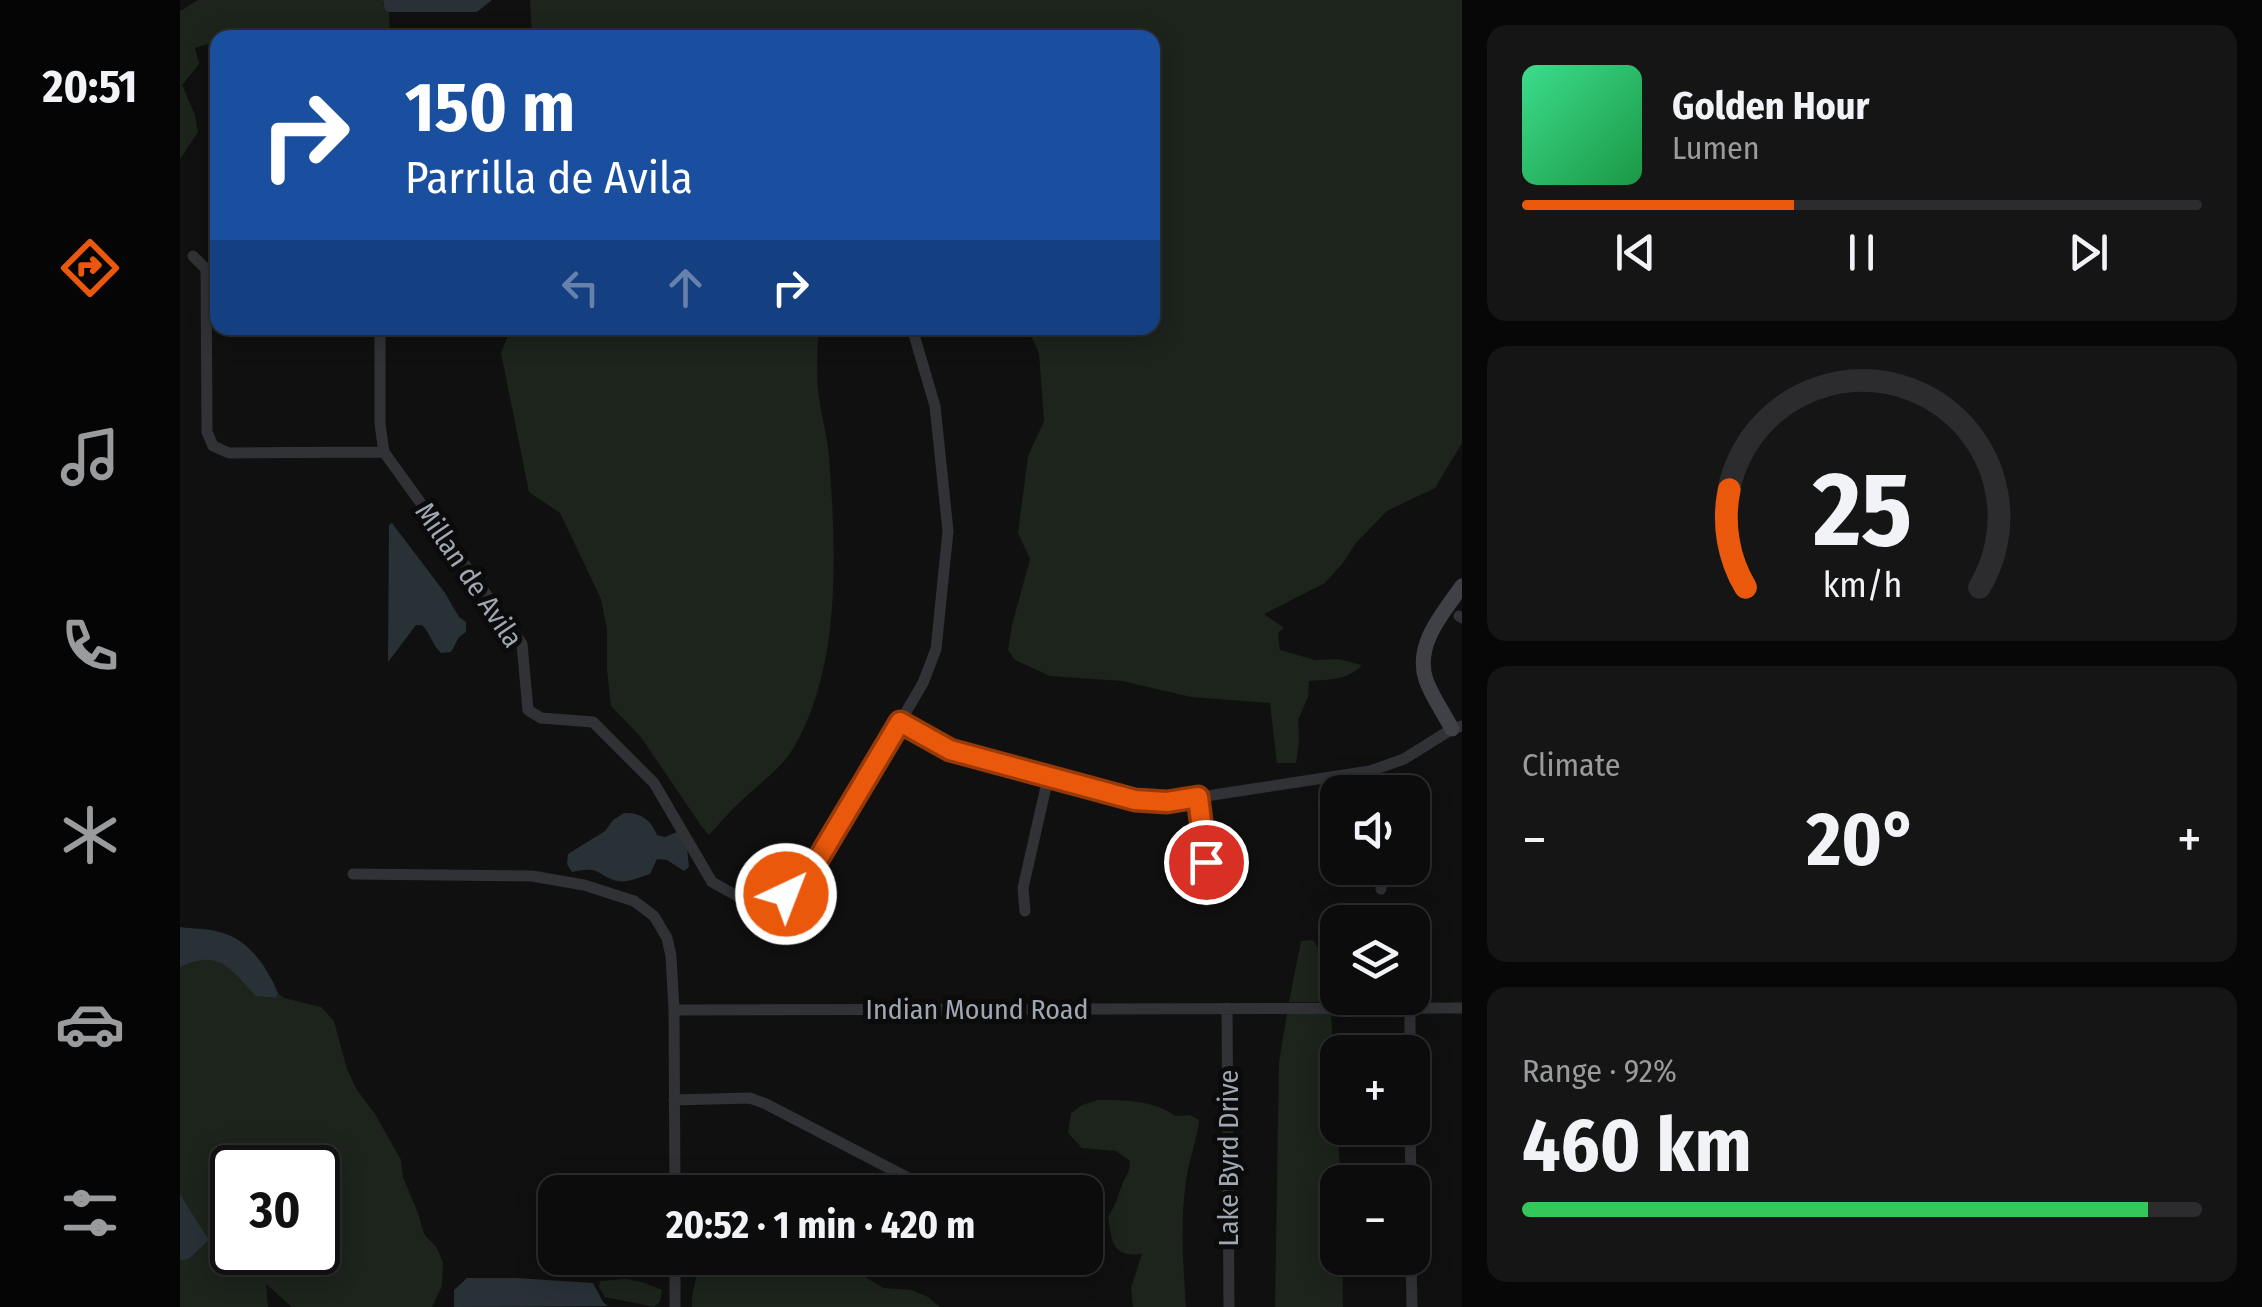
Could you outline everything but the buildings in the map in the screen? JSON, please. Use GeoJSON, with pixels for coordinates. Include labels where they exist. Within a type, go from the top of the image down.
{"type":"FeatureCollection","features":[{"type":"Feature","properties":{"kind":"street"},"geometry":{"type":"LineString","coordinates":[[193,256],[206,269],[207,432],[213,446],[229,453],[384,452],[380,424],[380,335]]}},
{"type":"Feature","properties":{"kind":"street","name":"Millan de Avila"},"geometry":{"type":"LineString","coordinates":[[384,452],[522,644],[528,710],[541,718],[594,722],[654,784],[712,882],[740,898],[786,894],[814,866],[924,684],[936,648],[948,531],[936,406],[914,335]]}},
{"type":"Feature","properties":{"kind":"street"},"geometry":{"type":"LineString","coordinates":[[900,722],[950,750],[1135,800],[1167,802],[1370,771],[1404,759],[1457,728],[1426,680],[1422,662],[1428,637],[1462,586]]}},
{"type":"Feature","properties":{"kind":"street"},"geometry":{"type":"LineString","coordinates":[[1370,771],[1371,775]]}},
{"type":"Feature","properties":{"kind":"street"},"geometry":{"type":"LineString","coordinates":[[1025,911],[1024,888],[1048,778]]}},
{"type":"Feature","properties":{"kind":"street"},"geometry":{"type":"LineString","coordinates":[[1198,797],[1207,901]]}},
{"type":"Feature","properties":{"kind":"street"},"geometry":{"type":"LineString","coordinates":[[353,874],[532,876],[584,885],[634,901],[654,916],[667,938],[671,956],[674,1175]]}},
{"type":"Feature","properties":{"kind":"street"},"geometry":{"type":"LineString","coordinates":[[1382,885],[1382,889]]}},
{"type":"Feature","properties":{"kind":"street","name":"Lake Byrd Drive"},"geometry":{"type":"LineString","coordinates":[[1227,1008],[1229,1307]]}},
{"type":"Feature","properties":{"kind":"street","name":"Indian Mound Road"},"geometry":{"type":"LineString","coordinates":[[674,1010],[1320,1008]]}},
{"type":"Feature","properties":{"kind":"street","name":"Indian Mound Road"},"geometry":{"type":"LineString","coordinates":[[1430,1008],[1462,1008]]}},
{"type":"Feature","properties":{"kind":"street"},"geometry":{"type":"LineString","coordinates":[[674,1100],[750,1098],[902,1175]]}},
{"type":"Feature","properties":{"kind":"street"},"geometry":{"type":"LineString","coordinates":[[675,1275],[675,1307]]}},
{"type":"Feature","properties":{"kind":"street"},"geometry":{"type":"LineString","coordinates":[[1411,1275],[1412,1307]]}},
{"type":"Feature","properties":{"kind":"shaded area"},"geometry":{"type":"Polygon","coordinates":[[[198,0],[383,0],[385,11],[389,12],[390,30],[210,30],[210,43],[195,48],[199,64],[182,85],[198,132],[180,159],[180,11],[198,0]]]}},
{"type":"Feature","properties":{"kind":"shaded area"},"geometry":{"type":"Polygon","coordinates":[[[383,0],[492,0],[477,12],[389,12],[385,11],[383,0]]]}},
{"type":"Feature","properties":{"kind":"shaded area"},"geometry":{"type":"Polygon","coordinates":[[[530,0],[1462,0],[1462,443],[1435,488],[1387,511],[1325,583],[1264,614],[1284,628],[1278,633],[1280,650],[1315,660],[1338,659],[1362,665],[1344,677],[1309,681],[1308,697],[1298,720],[1296,763],[1277,763],[1270,703],[1191,697],[1122,681],[1050,676],[1015,660],[1008,650],[1030,559],[1018,533],[1028,456],[1044,421],[1039,353],[1030,335],[1160,335],[1160,30],[532,30],[530,0]]]}},
{"type":"Feature","properties":{"kind":"shaded area"},"geometry":{"type":"Polygon","coordinates":[[[508,335],[818,335],[817,381],[829,456],[834,567],[821,680],[810,715],[789,755],[709,835],[640,736],[611,706],[607,630],[601,599],[560,513],[529,492],[501,353],[508,335]]]}},
{"type":"Feature","properties":{"kind":"shaded area"},"geometry":{"type":"Polygon","coordinates":[[[392,523],[466,622],[466,632],[451,652],[441,653],[422,625],[416,625],[388,662],[392,523]]]}},
{"type":"Feature","properties":{"kind":"shaded area"},"geometry":{"type":"Polygon","coordinates":[[[624,813],[645,818],[657,835],[665,837],[677,832],[687,849],[689,867],[684,871],[667,860],[657,859],[650,874],[622,881],[594,870],[572,872],[567,864],[568,854],[605,831],[624,813]]]}},
{"type":"Feature","properties":{"kind":"shaded area"},"geometry":{"type":"Polygon","coordinates":[[[180,927],[214,931],[239,941],[268,973],[278,993],[276,998],[256,996],[231,970],[215,961],[180,967],[180,927]]]}},
{"type":"Feature","properties":{"kind":"shaded area"},"geometry":{"type":"Polygon","coordinates":[[[1313,940],[1320,952],[1320,1002],[1289,1002],[1301,941],[1313,940]]]}},
{"type":"Feature","properties":{"kind":"shaded area"},"geometry":{"type":"Polygon","coordinates":[[[195,959],[208,959],[229,967],[257,994],[276,998],[278,993],[321,1007],[334,1021],[347,1069],[401,1160],[403,1177],[424,1234],[437,1248],[443,1263],[442,1286],[432,1307],[292,1307],[266,1284],[268,1307],[180,1307],[180,1261],[189,1259],[209,1240],[180,1194],[180,967],[195,959]]]}},
{"type":"Feature","properties":{"kind":"shaded area"},"geometry":{"type":"Polygon","coordinates":[[[1287,1013],[1331,1015],[1332,1035],[1320,1035],[1320,1145],[1338,1145],[1340,1165],[1320,1165],[1320,1275],[1342,1275],[1343,1307],[1275,1307],[1279,1062],[1287,1013]]]}},
{"type":"Feature","properties":{"kind":"shaded area"},"geometry":{"type":"Polygon","coordinates":[[[1098,1100],[1148,1104],[1175,1116],[1190,1115],[1199,1120],[1183,1213],[1186,1307],[1133,1307],[1131,1288],[1142,1254],[1125,1253],[1115,1246],[1108,1217],[1130,1161],[1116,1151],[1082,1148],[1068,1133],[1071,1113],[1098,1100]]]}},
{"type":"Feature","properties":{"kind":"shaded area"},"geometry":{"type":"Polygon","coordinates":[[[180,1194],[209,1240],[189,1259],[180,1261],[180,1194]]]}},
{"type":"Feature","properties":{"kind":"shaded area"},"geometry":{"type":"Polygon","coordinates":[[[697,1275],[861,1275],[884,1288],[911,1290],[940,1307],[692,1307],[697,1275]]]}},
{"type":"Feature","properties":{"kind":"shaded area"},"geometry":{"type":"Polygon","coordinates":[[[467,1278],[593,1283],[608,1306],[454,1307],[454,1290],[467,1278]]]}},
{"type":"Feature","properties":{"kind":"shaded area"},"geometry":{"type":"Polygon","coordinates":[[[625,1279],[662,1290],[660,1302],[654,1307],[605,1297],[599,1287],[600,1281],[625,1279]]]}},
{"type":"Feature","properties":{"kind":"route"},"geometry":{"type":"LineString","coordinates":[[786,894],[814,866],[900,722],[950,750],[1135,800],[1167,802],[1198,797],[1206,862]]}}]}
